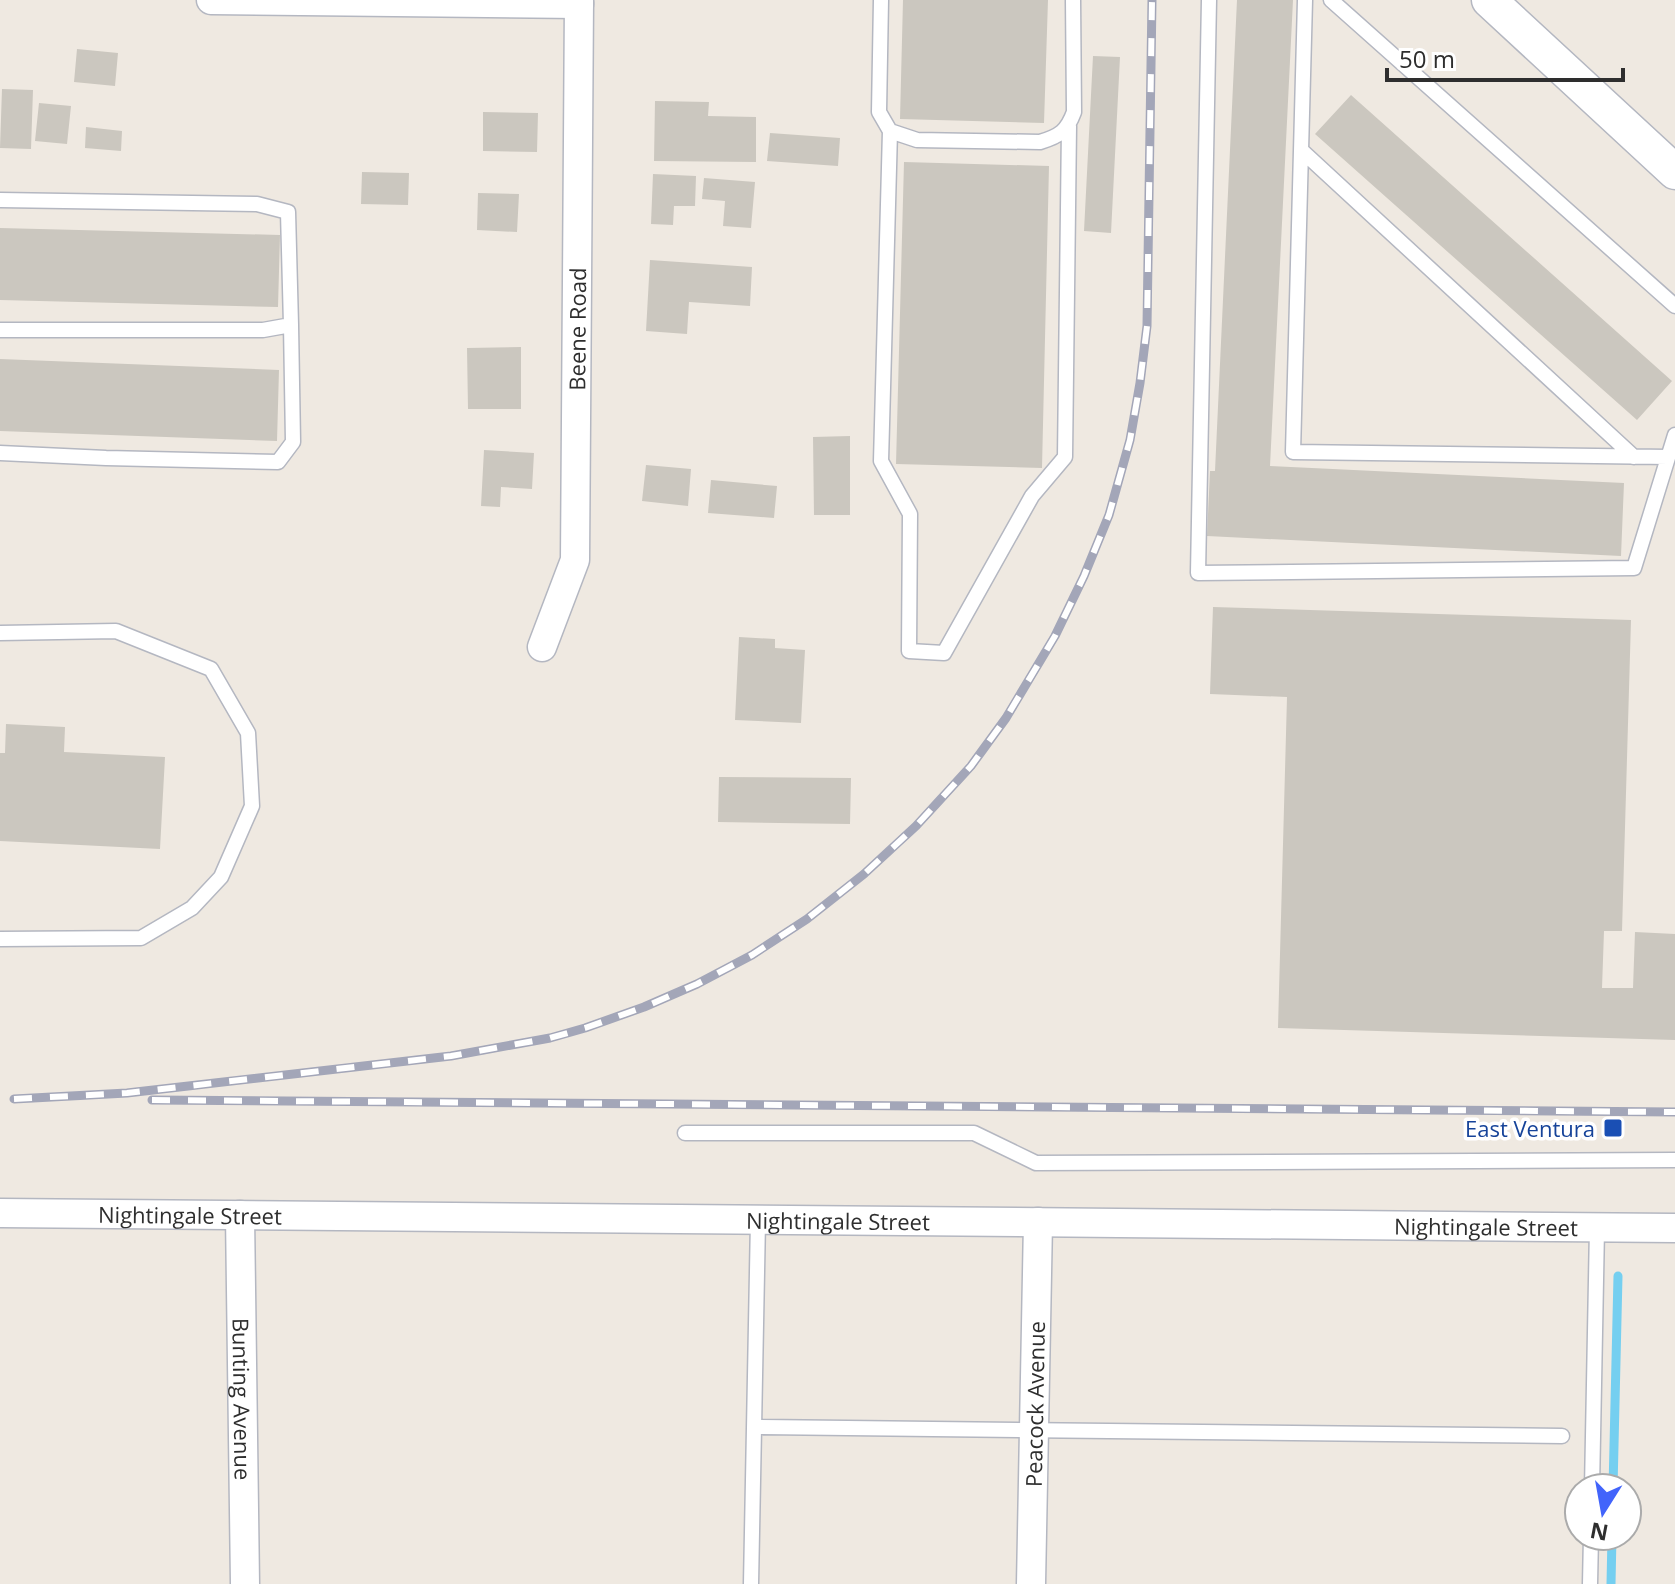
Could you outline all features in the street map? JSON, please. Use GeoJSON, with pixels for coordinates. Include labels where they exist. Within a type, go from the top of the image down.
{"type":"FeatureCollection","features":[{"type":"Feature","properties":{"kind":"street","name":"Beene Road"},"geometry":{"type":"LineString","coordinates":[[211,0],[579,2],[575,560],[542,647]]}},
{"type":"Feature","properties":{"kind":"street"},"geometry":{"type":"LineString","coordinates":[[1489,0],[1675,172]]}},
{"type":"Feature","properties":{"kind":"street","name":"Nightingale Street"},"geometry":{"type":"LineString","coordinates":[[0,1213],[1675,1228]]}},
{"type":"Feature","properties":{"kind":"street","name":"Bunting Avenue"},"geometry":{"type":"LineString","coordinates":[[240,1215],[245,1584]]}},
{"type":"Feature","properties":{"kind":"street","name":"Peacock Avenue"},"geometry":{"type":"LineString","coordinates":[[1031,1584],[1038,1222]]}},
{"type":"Feature","properties":{"kind":"lane"},"geometry":{"type":"LineString","coordinates":[[881,0],[879,112],[890,131],[881,461],[910,514],[909,651],[944,653],[1032,496],[1065,457],[1069,126],[1074,112],[1073,0]]}},
{"type":"Feature","properties":{"kind":"lane"},"geometry":{"type":"LineString","coordinates":[[1209,0],[1198,573],[1634,568],[1675,435]]}},
{"type":"Feature","properties":{"kind":"lane"},"geometry":{"type":"LineString","coordinates":[[1305,0],[1293,452],[1668,457]]}},
{"type":"Feature","properties":{"kind":"lane"},"geometry":{"type":"LineString","coordinates":[[1331,0],[1675,306]]}},
{"type":"Feature","properties":{"kind":"lane"},"geometry":{"type":"LineString","coordinates":[[890,131],[917,140],[1040,142],[1055,138],[1069,126]]}},
{"type":"Feature","properties":{"kind":"lane"},"geometry":{"type":"LineString","coordinates":[[1301,150],[1634,457]]}},
{"type":"Feature","properties":{"kind":"lane"},"geometry":{"type":"LineString","coordinates":[[0,200],[257,204],[288,212],[293,442],[278,462],[0,453]]}},
{"type":"Feature","properties":{"kind":"lane"},"geometry":{"type":"LineString","coordinates":[[0,330],[263,330],[291,325]]}},
{"type":"Feature","properties":{"kind":"lane"},"geometry":{"type":"LineString","coordinates":[[0,633],[116,631],[211,669],[248,733],[252,806],[221,877],[192,908],[141,938],[0,939]]}},
{"type":"Feature","properties":{"kind":"lane"},"geometry":{"type":"LineString","coordinates":[[685,1133],[974,1133],[1036,1163],[1675,1160]]}},
{"type":"Feature","properties":{"kind":"lane"},"geometry":{"type":"LineString","coordinates":[[751,1584],[758,1220]]}},
{"type":"Feature","properties":{"kind":"lane"},"geometry":{"type":"LineString","coordinates":[[1592,1472],[1597,1228]]}},
{"type":"Feature","properties":{"kind":"lane"},"geometry":{"type":"LineString","coordinates":[[755,1427],[1562,1436]]}},
{"type":"Feature","properties":{"kind":"lane"},"geometry":{"type":"LineString","coordinates":[[1590,1584],[1591,1552]]}},
{"type":"Feature","properties":{"kind":"building"},"geometry":{"type":"Polygon","coordinates":[[[903,0],[1048,0],[1044,123],[900,119],[903,0]]]}},
{"type":"Feature","properties":{"kind":"building"},"geometry":{"type":"Polygon","coordinates":[[[1237,0],[1293,0],[1270,466],[1624,483],[1621,556],[1207,536],[1210,471],[1215,471],[1237,0]]]}},
{"type":"Feature","properties":{"kind":"building"},"geometry":{"type":"Polygon","coordinates":[[[77,49],[118,53],[115,86],[74,82],[77,49]]]}},
{"type":"Feature","properties":{"kind":"building"},"geometry":{"type":"Polygon","coordinates":[[[1093,56],[1120,57],[1111,233],[1084,231],[1093,56]]]}},
{"type":"Feature","properties":{"kind":"building"},"geometry":{"type":"Polygon","coordinates":[[[2,89],[33,90],[31,149],[0,148],[2,89]]]}},
{"type":"Feature","properties":{"kind":"building"},"geometry":{"type":"Polygon","coordinates":[[[1351,95],[1672,381],[1637,420],[1315,134],[1351,95]]]}},
{"type":"Feature","properties":{"kind":"building"},"geometry":{"type":"Polygon","coordinates":[[[655,101],[709,102],[708,116],[756,117],[756,162],[654,161],[655,101]]]}},
{"type":"Feature","properties":{"kind":"building"},"geometry":{"type":"Polygon","coordinates":[[[39,103],[71,106],[67,144],[35,141],[39,103]]]}},
{"type":"Feature","properties":{"kind":"building"},"geometry":{"type":"Polygon","coordinates":[[[483,112],[538,113],[537,152],[483,151],[483,112]]]}},
{"type":"Feature","properties":{"kind":"building"},"geometry":{"type":"Polygon","coordinates":[[[86,127],[122,131],[121,151],[85,148],[86,127]]]}},
{"type":"Feature","properties":{"kind":"building"},"geometry":{"type":"Polygon","coordinates":[[[770,133],[840,138],[838,166],[767,161],[770,133]]]}},
{"type":"Feature","properties":{"kind":"building"},"geometry":{"type":"Polygon","coordinates":[[[904,162],[1049,166],[1042,468],[896,464],[904,162]]]}},
{"type":"Feature","properties":{"kind":"building"},"geometry":{"type":"Polygon","coordinates":[[[362,172],[409,173],[408,205],[361,204],[362,172]]]}},
{"type":"Feature","properties":{"kind":"building"},"geometry":{"type":"Polygon","coordinates":[[[653,174],[696,176],[695,206],[674,206],[673,225],[651,224],[653,174]]]}},
{"type":"Feature","properties":{"kind":"building"},"geometry":{"type":"Polygon","coordinates":[[[704,178],[755,182],[751,228],[723,226],[725,201],[702,199],[704,178]]]}},
{"type":"Feature","properties":{"kind":"building"},"geometry":{"type":"Polygon","coordinates":[[[478,193],[519,194],[517,232],[477,230],[478,193]]]}},
{"type":"Feature","properties":{"kind":"building"},"geometry":{"type":"Polygon","coordinates":[[[0,228],[280,235],[278,307],[0,300],[0,228]]]}},
{"type":"Feature","properties":{"kind":"building"},"geometry":{"type":"Polygon","coordinates":[[[650,260],[752,267],[750,306],[689,302],[687,334],[646,331],[650,260]]]}},
{"type":"Feature","properties":{"kind":"building"},"geometry":{"type":"Polygon","coordinates":[[[521,347],[521,409],[468,409],[467,348],[521,347]]]}},
{"type":"Feature","properties":{"kind":"building"},"geometry":{"type":"Polygon","coordinates":[[[0,359],[279,370],[277,441],[0,431],[0,359]]]}},
{"type":"Feature","properties":{"kind":"building"},"geometry":{"type":"Polygon","coordinates":[[[850,436],[850,515],[814,515],[813,437],[850,436]]]}},
{"type":"Feature","properties":{"kind":"building"},"geometry":{"type":"Polygon","coordinates":[[[484,450],[534,453],[532,489],[501,487],[500,507],[481,506],[484,450]]]}},
{"type":"Feature","properties":{"kind":"building"},"geometry":{"type":"Polygon","coordinates":[[[646,465],[691,469],[688,506],[642,501],[646,465]]]}},
{"type":"Feature","properties":{"kind":"building"},"geometry":{"type":"Polygon","coordinates":[[[711,480],[777,486],[774,518],[708,513],[711,480]]]}},
{"type":"Feature","properties":{"kind":"building"},"geometry":{"type":"Polygon","coordinates":[[[1213,607],[1631,620],[1622,931],[1604,931],[1602,988],[1633,988],[1635,932],[1675,934],[1675,1040],[1278,1028],[1287,697],[1210,694],[1213,607]]]}},
{"type":"Feature","properties":{"kind":"building"},"geometry":{"type":"Polygon","coordinates":[[[739,637],[775,639],[775,648],[805,650],[801,723],[735,720],[739,637]]]}},
{"type":"Feature","properties":{"kind":"building"},"geometry":{"type":"Polygon","coordinates":[[[6,724],[65,727],[64,752],[165,757],[160,849],[0,841],[0,753],[5,753],[6,724]]]}},
{"type":"Feature","properties":{"kind":"building"},"geometry":{"type":"Polygon","coordinates":[[[719,777],[851,778],[850,824],[718,822],[719,777]]]}},
{"type":"Feature","properties":{"kind":"waterway"},"geometry":{"type":"LineString","coordinates":[[1613,1472],[1618,1276]]}},
{"type":"Feature","properties":{"kind":"waterway"},"geometry":{"type":"LineString","coordinates":[[1611,1584],[1612,1552]]}},
{"type":"Feature","properties":{"kind":"railway"},"geometry":{"type":"LineString","coordinates":[[14,1099],[127,1093],[451,1056],[550,1038],[585,1028],[697,984],[752,955],[807,919],[864,874],[916,826],[971,766],[1006,718],[1055,636],[1109,515],[1130,440],[1147,326],[1152,0]]}},
{"type":"Feature","properties":{"kind":"railway"},"geometry":{"type":"LineString","coordinates":[[152,1100],[1675,1112]]}},
{"type":"Feature","properties":{"kind":"place","name":"East Ventura"},"geometry":{"type":"Point","coordinates":[1613,1128]}}]}
